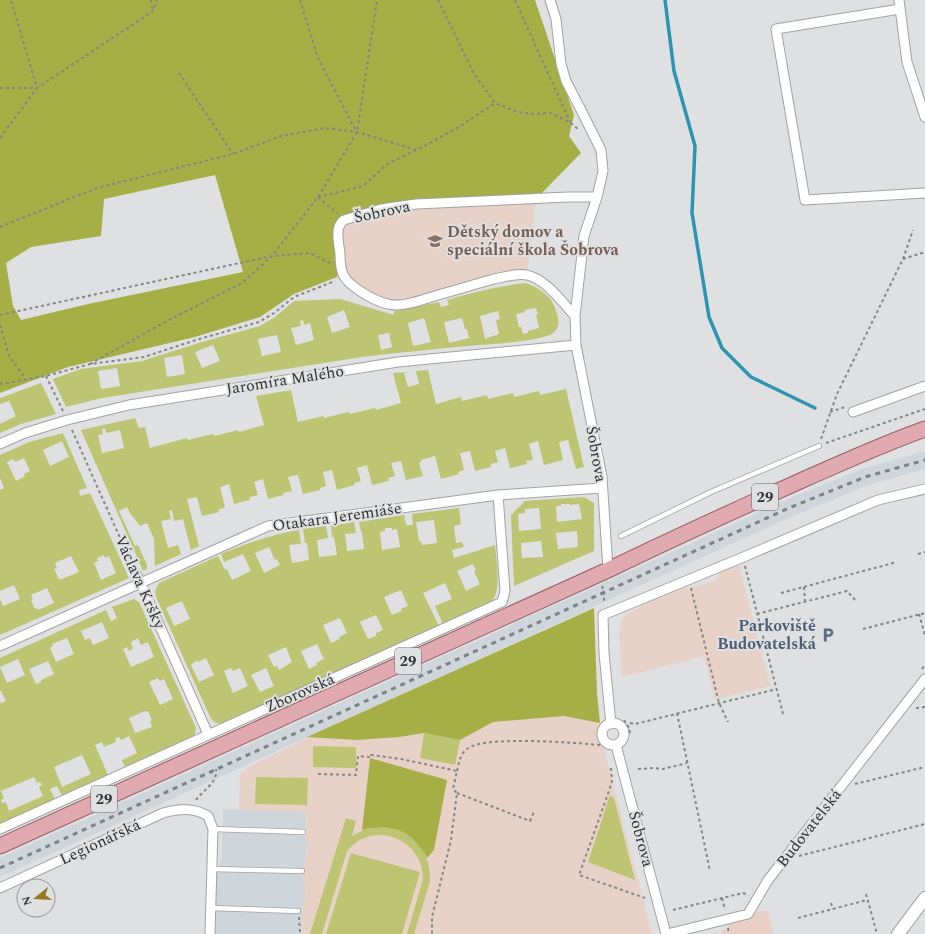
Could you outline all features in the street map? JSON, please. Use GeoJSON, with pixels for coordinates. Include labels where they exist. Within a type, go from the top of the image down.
{"type":"FeatureCollection","features":[{"type":"Feature","properties":{"kind":"main road","name":"29"},"geometry":{"type":"LineString","coordinates":[[0,846],[605,576],[686,533],[901,438],[925,429]]}},
{"type":"Feature","properties":{"kind":"street","name":"Šobrova"},"geometry":{"type":"LineString","coordinates":[[551,1],[556,19],[561,64],[566,81],[601,150],[603,171],[597,197],[584,236],[575,316],[576,345],[602,477],[605,576]]}},
{"type":"Feature","properties":{"kind":"street"},"geometry":{"type":"LineString","coordinates":[[925,117],[907,62],[900,4],[776,29],[805,200],[925,193]]}},
{"type":"Feature","properties":{"kind":"street","name":"Šobrova"},"geometry":{"type":"LineString","coordinates":[[575,316],[548,288],[538,280],[526,275],[513,275],[484,282],[409,304],[389,305],[371,298],[354,287],[344,277],[340,268],[338,230],[340,223],[344,220],[381,208],[416,204],[597,197]]}},
{"type":"Feature","properties":{"kind":"street","name":"Jaromíra Malého"},"geometry":{"type":"LineString","coordinates":[[0,444],[32,431],[67,420],[129,405],[398,362],[576,345]]}},
{"type":"Feature","properties":{"kind":"street"},"geometry":{"type":"LineString","coordinates":[[853,412],[925,386]]}},
{"type":"Feature","properties":{"kind":"street","name":"Otakara Jeremiáše"},"geometry":{"type":"LineString","coordinates":[[0,646],[139,579],[268,526],[498,495],[602,488]]}},
{"type":"Feature","properties":{"kind":"street"},"geometry":{"type":"LineString","coordinates":[[611,724],[604,653],[603,615],[878,500],[925,489]]}},
{"type":"Feature","properties":{"kind":"street","name":"Zborovská"},"geometry":{"type":"LineString","coordinates":[[0,829],[502,602],[505,591],[498,495]]}},
{"type":"Feature","properties":{"kind":"street","name":"Václava Kršky"},"geometry":{"type":"LineString","coordinates":[[139,579],[208,734]]}},
{"type":"Feature","properties":{"kind":"street","name":"Budovatelská"},"geometry":{"type":"LineString","coordinates":[[666,934],[748,914],[768,880],[925,678]]}},
{"type":"Feature","properties":{"kind":"street"},"geometry":{"type":"LineString","coordinates":[[611,724],[620,726],[624,731],[624,738],[616,745],[606,742],[603,736],[604,728],[611,724]]}},
{"type":"Feature","properties":{"kind":"street","name":"Šobrova"},"geometry":{"type":"LineString","coordinates":[[616,745],[666,934]]}},
{"type":"Feature","properties":{"kind":"street","name":"Legionářská"},"geometry":{"type":"LineString","coordinates":[[0,888],[163,813],[179,809],[192,809],[208,816],[213,829]]}},
{"type":"Feature","properties":{"kind":"street"},"geometry":{"type":"LineString","coordinates":[[210,934],[213,829]]}},
{"type":"Feature","properties":{"kind":"street"},"geometry":{"type":"LineString","coordinates":[[898,934],[925,898]]}},
{"type":"Feature","properties":{"kind":"lane"},"geometry":{"type":"LineString","coordinates":[[621,536],[711,492],[819,446]]}},
{"type":"Feature","properties":{"kind":"lane"},"geometry":{"type":"LineString","coordinates":[[213,829],[303,832]]}},
{"type":"Feature","properties":{"kind":"lane"},"geometry":{"type":"LineString","coordinates":[[212,869],[302,871]]}},
{"type":"Feature","properties":{"kind":"lane"},"geometry":{"type":"LineString","coordinates":[[211,908],[298,911]]}},
{"type":"Feature","properties":{"kind":"path"},"geometry":{"type":"LineString","coordinates":[[11,0],[37,88]]}},
{"type":"Feature","properties":{"kind":"path"},"geometry":{"type":"LineString","coordinates":[[151,0],[153,11]]}},
{"type":"Feature","properties":{"kind":"path"},"geometry":{"type":"LineString","coordinates":[[0,138],[37,88],[153,11],[157,0]]}},
{"type":"Feature","properties":{"kind":"path"},"geometry":{"type":"LineString","coordinates":[[300,0],[318,58],[357,132]]}},
{"type":"Feature","properties":{"kind":"path"},"geometry":{"type":"LineString","coordinates":[[90,364],[165,322],[242,283],[272,256],[318,197],[357,132],[377,0]]}},
{"type":"Feature","properties":{"kind":"path"},"geometry":{"type":"LineString","coordinates":[[438,0],[474,74],[495,103],[517,112],[534,114],[551,113],[571,123],[580,131]]}},
{"type":"Feature","properties":{"kind":"path"},"geometry":{"type":"LineString","coordinates":[[515,0],[571,123]]}},
{"type":"Feature","properties":{"kind":"path"},"geometry":{"type":"LineString","coordinates":[[179,73],[233,154]]}},
{"type":"Feature","properties":{"kind":"path"},"geometry":{"type":"LineString","coordinates":[[0,88],[37,88]]}},
{"type":"Feature","properties":{"kind":"path"},"geometry":{"type":"LineString","coordinates":[[318,197],[363,186],[387,164],[417,150],[459,127],[495,103]]}},
{"type":"Feature","properties":{"kind":"path"},"geometry":{"type":"LineString","coordinates":[[0,227],[97,188],[233,154],[282,136],[325,128],[357,132],[417,150]]}},
{"type":"Feature","properties":{"kind":"path"},"geometry":{"type":"LineString","coordinates":[[318,197],[344,220]]}},
{"type":"Feature","properties":{"kind":"path"},"geometry":{"type":"LineString","coordinates":[[819,446],[837,394],[903,259],[913,230]]}},
{"type":"Feature","properties":{"kind":"path"},"geometry":{"type":"LineString","coordinates":[[903,259],[925,252]]}},
{"type":"Feature","properties":{"kind":"path"},"geometry":{"type":"LineString","coordinates":[[0,315],[272,256],[310,253],[340,268]]}},
{"type":"Feature","properties":{"kind":"path"},"geometry":{"type":"LineString","coordinates":[[0,384],[46,376],[90,364],[144,357],[259,322],[274,313],[294,297],[344,277]]}},
{"type":"Feature","properties":{"kind":"path"},"geometry":{"type":"LineString","coordinates":[[0,325],[9,356],[26,380]]}},
{"type":"Feature","properties":{"kind":"path"},"geometry":{"type":"LineString","coordinates":[[46,376],[64,412]]}},
{"type":"Feature","properties":{"kind":"path"},"geometry":{"type":"LineString","coordinates":[[819,446],[925,409]]}},
{"type":"Feature","properties":{"kind":"path","name":"Václava Kršky"},"geometry":{"type":"LineString","coordinates":[[72,430],[139,579]]}},
{"type":"Feature","properties":{"kind":"path"},"geometry":{"type":"LineString","coordinates":[[918,554],[925,552]]}},
{"type":"Feature","properties":{"kind":"path"},"geometry":{"type":"LineString","coordinates":[[742,558],[783,714]]}},
{"type":"Feature","properties":{"kind":"path"},"geometry":{"type":"LineString","coordinates":[[781,593],[897,562]]}},
{"type":"Feature","properties":{"kind":"path"},"geometry":{"type":"LineString","coordinates":[[603,615],[605,576]]}},
{"type":"Feature","properties":{"kind":"path"},"geometry":{"type":"LineString","coordinates":[[689,580],[719,703],[728,722]]}},
{"type":"Feature","properties":{"kind":"path"},"geometry":{"type":"LineString","coordinates":[[804,587],[805,602]]}},
{"type":"Feature","properties":{"kind":"path"},"geometry":{"type":"LineString","coordinates":[[757,614],[847,591],[856,601]]}},
{"type":"Feature","properties":{"kind":"path"},"geometry":{"type":"LineString","coordinates":[[863,629],[925,613]]}},
{"type":"Feature","properties":{"kind":"path"},"geometry":{"type":"LineString","coordinates":[[920,614],[925,635]]}},
{"type":"Feature","properties":{"kind":"path"},"geometry":{"type":"LineString","coordinates":[[630,723],[636,724],[777,689]]}},
{"type":"Feature","properties":{"kind":"path"},"geometry":{"type":"LineString","coordinates":[[677,713],[710,871]]}},
{"type":"Feature","properties":{"kind":"path"},"geometry":{"type":"LineString","coordinates":[[624,720],[630,729],[629,736]]}},
{"type":"Feature","properties":{"kind":"path"},"geometry":{"type":"LineString","coordinates":[[534,812],[530,821],[457,793],[453,789],[462,754],[468,748],[484,743],[508,741],[601,745]]}},
{"type":"Feature","properties":{"kind":"path"},"geometry":{"type":"LineString","coordinates":[[318,774],[356,775],[358,756],[371,757],[371,755],[401,759],[457,771]]}},
{"type":"Feature","properties":{"kind":"path"},"geometry":{"type":"LineString","coordinates":[[638,769],[663,769],[687,763]]}},
{"type":"Feature","properties":{"kind":"path"},"geometry":{"type":"LineString","coordinates":[[611,767],[612,781],[579,875],[645,898]]}},
{"type":"Feature","properties":{"kind":"path"},"geometry":{"type":"LineString","coordinates":[[850,786],[925,767]]}},
{"type":"Feature","properties":{"kind":"path"},"geometry":{"type":"LineString","coordinates":[[192,809],[197,798],[215,780],[216,769]]}},
{"type":"Feature","properties":{"kind":"path"},"geometry":{"type":"LineString","coordinates":[[432,934],[432,917],[451,840],[457,793]]}},
{"type":"Feature","properties":{"kind":"path"},"geometry":{"type":"LineString","coordinates":[[784,860],[925,824]]}},
{"type":"Feature","properties":{"kind":"path"},"geometry":{"type":"LineString","coordinates":[[673,910],[743,892],[751,896]]}},
{"type":"Feature","properties":{"kind":"path"},"geometry":{"type":"LineString","coordinates":[[866,894],[877,934]]}},
{"type":"Feature","properties":{"kind":"path"},"geometry":{"type":"LineString","coordinates":[[722,898],[725,910]]}},
{"type":"Feature","properties":{"kind":"path"},"geometry":{"type":"LineString","coordinates":[[798,918],[867,900]]}},
{"type":"Feature","properties":{"kind":"path"},"geometry":{"type":"LineString","coordinates":[[831,903],[833,909]]}},
{"type":"Feature","properties":{"kind":"path"},"geometry":{"type":"LineString","coordinates":[[298,911],[300,934]]}},
{"type":"Feature","properties":{"kind":"shaded area","name":"Dětský domov a speciální škola Šobrova"},"geometry":{"type":"Polygon","coordinates":[[[536,199],[527,275],[389,305],[344,279],[340,223],[381,209],[536,199]]]}},
{"type":"Feature","properties":{"kind":"shaded area"},"geometry":{"type":"Polygon","coordinates":[[[925,451],[925,469],[868,485],[793,516],[0,877],[0,858],[786,500],[862,469],[925,451]]]}},
{"type":"Feature","properties":{"kind":"shaded area"},"geometry":{"type":"Polygon","coordinates":[[[739,564],[770,686],[715,699],[704,656],[622,677],[619,629],[623,617],[651,601],[684,587],[688,589],[716,580],[720,572],[739,564]]]}},
{"type":"Feature","properties":{"kind":"shaded area"},"geometry":{"type":"Polygon","coordinates":[[[569,625],[597,694],[604,749],[652,934],[301,934],[303,902],[305,902],[305,882],[303,882],[304,861],[306,861],[307,841],[305,841],[307,812],[239,810],[240,773],[245,771],[245,769],[333,725],[404,693],[569,625]]]}},
{"type":"Feature","properties":{"kind":"shaded area"},"geometry":{"type":"Polygon","coordinates":[[[223,809],[307,811],[305,840],[307,841],[306,861],[304,862],[303,881],[305,882],[305,902],[303,903],[301,934],[215,934],[217,869],[222,860],[223,809]]]}},
{"type":"Feature","properties":{"kind":"shaded area"},"geometry":{"type":"Polygon","coordinates":[[[768,910],[773,934],[722,934],[722,930],[728,929],[726,919],[768,910]]]}},
{"type":"Feature","properties":{"kind":"green space"},"geometry":{"type":"Polygon","coordinates":[[[0,0],[535,0],[574,115],[569,136],[581,153],[536,199],[416,204],[340,223],[340,268],[337,277],[294,294],[260,317],[195,337],[68,367],[0,393],[0,0]],[[215,175],[104,199],[101,236],[31,247],[6,263],[13,306],[21,320],[88,304],[243,272],[215,175]]]}},
{"type":"Feature","properties":{"kind":"green space"},"geometry":{"type":"Polygon","coordinates":[[[526,283],[549,297],[557,314],[558,326],[556,331],[547,336],[517,342],[362,357],[102,398],[66,407],[53,379],[81,369],[142,361],[260,326],[275,317],[294,301],[340,299],[394,315],[394,311],[439,302],[441,307],[449,305],[447,300],[467,294],[526,283]],[[536,308],[524,310],[525,312],[516,314],[519,327],[521,327],[523,334],[539,328],[536,308]],[[344,310],[327,317],[332,333],[350,327],[344,310]],[[498,311],[480,316],[485,339],[499,334],[496,320],[500,319],[498,311]],[[424,318],[408,323],[413,346],[431,342],[424,318]],[[462,318],[444,322],[449,343],[469,338],[462,318]],[[303,320],[300,321],[301,326],[291,328],[296,345],[314,340],[310,323],[304,325],[303,320]],[[389,333],[378,335],[381,350],[392,347],[389,333]],[[277,335],[258,339],[262,356],[281,352],[277,335]],[[213,345],[195,352],[202,368],[220,361],[213,345]],[[182,355],[164,358],[167,377],[185,374],[182,355]],[[117,368],[98,371],[101,389],[120,386],[117,368]]]}},
{"type":"Feature","properties":{"kind":"green space"},"geometry":{"type":"Polygon","coordinates":[[[428,370],[436,404],[461,397],[462,401],[487,395],[488,399],[513,393],[514,397],[539,391],[540,395],[566,389],[584,467],[576,469],[568,440],[559,442],[563,460],[544,465],[538,441],[529,444],[533,460],[526,461],[527,464],[510,468],[505,448],[495,451],[498,462],[491,464],[491,467],[475,471],[470,451],[460,453],[464,470],[458,472],[459,474],[441,479],[435,456],[421,460],[419,463],[423,476],[406,480],[401,461],[391,463],[395,476],[388,478],[389,481],[372,485],[367,465],[357,468],[361,481],[354,483],[354,485],[337,490],[332,470],[323,472],[326,486],[320,488],[320,490],[303,494],[298,475],[288,477],[292,491],[283,493],[284,495],[268,499],[263,479],[254,482],[258,495],[250,497],[250,500],[234,504],[229,484],[220,487],[225,508],[219,509],[219,512],[202,516],[197,497],[187,499],[199,546],[191,550],[183,519],[174,521],[172,510],[169,511],[171,519],[161,521],[168,548],[178,545],[181,554],[155,566],[154,539],[147,523],[140,526],[127,507],[119,511],[135,546],[138,545],[147,565],[147,569],[143,571],[81,430],[135,418],[139,428],[145,427],[150,448],[187,438],[188,440],[213,434],[214,436],[238,430],[239,432],[264,425],[256,396],[291,390],[298,422],[349,412],[350,414],[375,408],[376,410],[401,403],[393,373],[410,372],[404,373],[408,387],[419,384],[416,371],[428,370]],[[105,428],[102,429],[103,434],[98,435],[102,453],[124,448],[120,430],[106,433],[105,428]]]}},
{"type":"Feature","properties":{"kind":"green space"},"geometry":{"type":"Polygon","coordinates":[[[41,383],[56,414],[21,424],[0,433],[0,424],[16,416],[9,401],[0,404],[0,398],[41,383]]]}},
{"type":"Feature","properties":{"kind":"green space"},"geometry":{"type":"Polygon","coordinates":[[[63,433],[87,488],[79,490],[80,496],[90,493],[129,578],[0,635],[0,599],[3,606],[20,599],[14,585],[0,591],[0,490],[4,488],[0,478],[0,455],[29,442],[63,433]],[[62,441],[43,450],[50,466],[69,457],[62,441]],[[24,458],[15,462],[13,459],[7,462],[16,481],[30,471],[24,458]],[[104,555],[97,558],[98,561],[94,563],[101,580],[116,573],[109,556],[105,558],[104,555]],[[71,556],[55,563],[57,568],[54,569],[59,579],[79,572],[71,556]],[[47,588],[31,595],[33,599],[31,600],[35,609],[37,608],[38,610],[54,603],[47,588]]]}},
{"type":"Feature","properties":{"kind":"green space"},"geometry":{"type":"Polygon","coordinates":[[[584,497],[594,503],[594,551],[514,586],[511,515],[525,501],[584,497]],[[561,504],[561,506],[556,506],[557,522],[582,519],[579,504],[561,504]],[[539,508],[525,509],[525,513],[518,514],[519,531],[541,529],[539,508]],[[577,531],[556,533],[558,549],[578,547],[577,531]],[[541,541],[521,543],[522,560],[522,558],[543,557],[541,541]]]}},
{"type":"Feature","properties":{"kind":"green space"},"geometry":{"type":"Polygon","coordinates":[[[459,508],[461,524],[454,526],[456,543],[462,542],[464,547],[452,550],[454,558],[495,545],[498,582],[495,596],[492,601],[443,624],[435,606],[452,599],[445,583],[423,593],[439,626],[223,724],[216,723],[211,719],[156,597],[155,591],[159,583],[218,556],[225,570],[227,569],[232,580],[251,571],[243,554],[224,562],[221,554],[269,537],[299,530],[301,544],[289,545],[292,563],[309,560],[307,543],[305,543],[303,529],[326,526],[328,538],[317,540],[319,557],[337,555],[334,537],[332,537],[331,526],[354,522],[356,533],[345,534],[347,551],[364,549],[359,522],[404,515],[406,525],[413,525],[412,514],[459,508]],[[434,520],[416,522],[419,541],[421,541],[422,545],[437,543],[434,520]],[[385,528],[385,531],[380,532],[382,550],[400,547],[397,529],[392,530],[392,528],[385,528]],[[269,547],[255,553],[264,573],[280,565],[277,559],[275,560],[269,547]],[[473,564],[457,571],[466,591],[480,584],[474,571],[476,570],[473,564]],[[401,590],[384,597],[392,615],[402,611],[401,609],[408,606],[401,590]],[[182,601],[166,608],[174,626],[190,619],[182,601]],[[376,615],[360,622],[368,639],[376,636],[376,633],[383,630],[376,615]],[[340,618],[323,625],[331,643],[340,639],[339,637],[347,633],[340,618]],[[317,644],[301,651],[309,669],[317,665],[316,663],[324,659],[317,644]],[[286,647],[268,655],[274,667],[277,666],[279,670],[292,662],[286,647]],[[206,658],[198,662],[197,660],[191,665],[199,682],[214,675],[206,658]],[[231,668],[224,671],[233,693],[248,686],[240,668],[233,671],[231,668]],[[266,668],[251,675],[260,692],[274,686],[266,668]]]}},
{"type":"Feature","properties":{"kind":"green space"},"geometry":{"type":"Polygon","coordinates":[[[134,599],[139,602],[196,728],[195,734],[192,737],[125,767],[122,760],[137,753],[129,736],[121,740],[119,737],[115,739],[116,742],[104,747],[102,742],[95,745],[108,775],[62,796],[57,786],[50,789],[55,799],[0,824],[0,701],[1,703],[6,701],[0,691],[0,667],[0,658],[106,610],[111,621],[117,618],[112,607],[134,599]],[[102,622],[81,631],[85,640],[90,638],[93,645],[109,638],[102,622]],[[67,638],[52,644],[53,646],[50,648],[56,662],[74,654],[67,638]],[[138,638],[131,642],[133,649],[129,651],[127,647],[123,649],[131,667],[154,657],[148,642],[141,645],[138,638]],[[18,659],[0,667],[7,683],[25,675],[18,659]],[[48,661],[29,669],[36,684],[54,674],[48,661]],[[158,678],[149,682],[160,705],[173,699],[164,679],[160,681],[158,678]],[[148,711],[129,718],[135,733],[152,727],[150,721],[152,720],[148,711]],[[82,755],[54,767],[62,787],[91,774],[82,755]],[[34,777],[1,791],[4,798],[1,800],[2,803],[6,802],[9,811],[43,796],[39,787],[42,785],[40,782],[37,783],[34,777]]]}},
{"type":"Feature","properties":{"kind":"green space"},"geometry":{"type":"Polygon","coordinates":[[[594,608],[597,694],[600,723],[564,716],[493,722],[460,740],[424,733],[399,737],[357,740],[307,737],[594,608]]]}},
{"type":"Feature","properties":{"kind":"green space"},"geometry":{"type":"Polygon","coordinates":[[[424,733],[460,740],[455,765],[420,758],[424,733]]]}},
{"type":"Feature","properties":{"kind":"green space"},"geometry":{"type":"Polygon","coordinates":[[[313,746],[356,747],[356,768],[313,767],[313,746]]]}},
{"type":"Feature","properties":{"kind":"green space"},"geometry":{"type":"Polygon","coordinates":[[[370,758],[447,780],[434,850],[427,858],[415,841],[400,831],[383,828],[362,830],[370,758]]]}},
{"type":"Feature","properties":{"kind":"green space"},"geometry":{"type":"Polygon","coordinates":[[[256,777],[308,778],[307,805],[255,804],[256,777]]]}},
{"type":"Feature","properties":{"kind":"green space"},"geometry":{"type":"Polygon","coordinates":[[[610,795],[614,798],[635,880],[588,862],[610,795]]]}},
{"type":"Feature","properties":{"kind":"green space"},"geometry":{"type":"Polygon","coordinates":[[[346,818],[356,821],[352,836],[367,829],[384,827],[405,833],[421,848],[429,869],[430,881],[414,934],[407,934],[423,879],[421,865],[415,853],[406,844],[395,838],[382,835],[370,836],[358,841],[347,851],[322,934],[310,934],[346,818]]]}},
{"type":"Feature","properties":{"kind":"green space"},"geometry":{"type":"Polygon","coordinates":[[[351,853],[420,872],[402,934],[326,934],[351,853]]]}},
{"type":"Feature","properties":{"kind":"waterway"},"geometry":{"type":"LineString","coordinates":[[665,0],[674,71],[695,146],[692,213],[709,317],[722,348],[751,377],[815,408]]}},
{"type":"Feature","properties":{"kind":"railway"},"geometry":{"type":"LineString","coordinates":[[0,868],[789,508],[865,477],[925,460]]}},
{"type":"Feature","properties":{"kind":"place","name":"Dětský domov a speciální škola Šobrova"},"geometry":{"type":"Point","coordinates":[435,241]}},
{"type":"Feature","properties":{"kind":"place","name":"Parkoviště Budovatelská"},"geometry":{"type":"Point","coordinates":[828,635]}}]}
